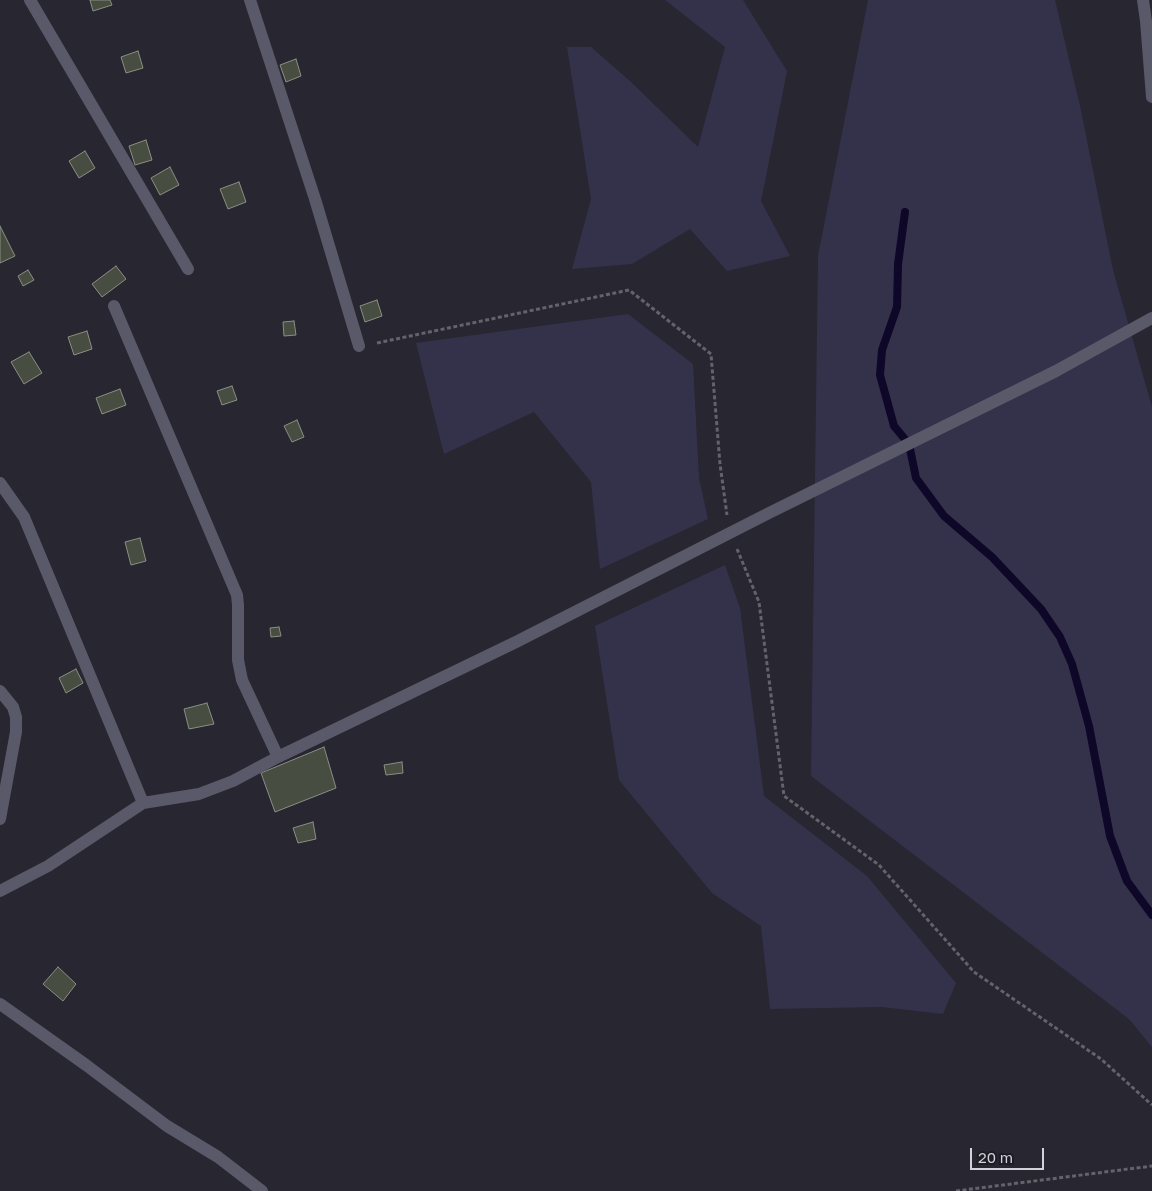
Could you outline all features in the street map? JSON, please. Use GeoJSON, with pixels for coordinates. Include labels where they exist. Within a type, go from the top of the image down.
{"type":"FeatureCollection","features":[{"type":"Feature","properties":{"kind":"street"},"geometry":{"type":"LineString","coordinates":[[30,0],[188,269]]}},
{"type":"Feature","properties":{"kind":"street"},"geometry":{"type":"LineString","coordinates":[[250,0],[316,199],[359,346]]}},
{"type":"Feature","properties":{"kind":"street"},"geometry":{"type":"LineString","coordinates":[[1143,0],[1152,97]]}},
{"type":"Feature","properties":{"kind":"street"},"geometry":{"type":"LineString","coordinates":[[114,306],[237,595],[238,660],[242,680],[278,757]]}},
{"type":"Feature","properties":{"kind":"street"},"geometry":{"type":"LineString","coordinates":[[0,892],[48,866],[143,802],[199,794],[233,782],[278,757],[516,642],[1056,371],[1152,318]]}},
{"type":"Feature","properties":{"kind":"street"},"geometry":{"type":"LineString","coordinates":[[0,483],[24,517],[143,802]]}},
{"type":"Feature","properties":{"kind":"street"},"geometry":{"type":"LineString","coordinates":[[0,691],[14,708],[16,717],[16,732],[0,819]]}},
{"type":"Feature","properties":{"kind":"street"},"geometry":{"type":"LineString","coordinates":[[0,1004],[167,1126],[218,1157],[262,1191]]}},
{"type":"Feature","properties":{"kind":"path"},"geometry":{"type":"LineString","coordinates":[[359,346],[629,290],[711,354],[720,464],[730,533],[759,602],[784,796],[878,865],[974,972],[1101,1059],[1152,1105]]}},
{"type":"Feature","properties":{"kind":"path"},"geometry":{"type":"LineString","coordinates":[[956,1191],[1152,1166]]}},
{"type":"Feature","properties":{"kind":"shaded area"},"geometry":{"type":"Polygon","coordinates":[[[665,0],[743,0],[787,71],[761,201],[790,256],[727,271],[690,229],[632,264],[572,269],[591,199],[567,47],[591,47],[630,81],[698,147],[725,47],[665,0]]]}},
{"type":"Feature","properties":{"kind":"shaded area"},"geometry":{"type":"Polygon","coordinates":[[[868,0],[1055,0],[1080,106],[1113,270],[1152,407],[1152,1047],[1129,1019],[811,776],[818,256],[868,0]]]}},
{"type":"Feature","properties":{"kind":"shaded area"},"geometry":{"type":"Polygon","coordinates":[[[628,314],[693,364],[699,478],[708,519],[600,569],[591,482],[534,412],[444,454],[416,343],[628,314]]]}},
{"type":"Feature","properties":{"kind":"shaded area"},"geometry":{"type":"Polygon","coordinates":[[[725,565],[740,608],[764,796],[867,876],[956,983],[943,1014],[882,1007],[770,1009],[761,926],[712,893],[619,780],[595,626],[725,565]]]}},
{"type":"Feature","properties":{"kind":"building"},"geometry":{"type":"Polygon","coordinates":[[[90,0],[110,0],[112,5],[93,11],[90,0]]]}},
{"type":"Feature","properties":{"kind":"building"},"geometry":{"type":"Polygon","coordinates":[[[138,51],[143,68],[126,73],[121,57],[138,51]]]}},
{"type":"Feature","properties":{"kind":"building"},"geometry":{"type":"Polygon","coordinates":[[[296,59],[301,76],[286,82],[280,65],[296,59]]]}},
{"type":"Feature","properties":{"kind":"building"},"geometry":{"type":"Polygon","coordinates":[[[146,140],[152,160],[135,165],[129,146],[146,140]]]}},
{"type":"Feature","properties":{"kind":"building"},"geometry":{"type":"Polygon","coordinates":[[[85,151],[95,168],[79,178],[69,161],[85,151]]]}},
{"type":"Feature","properties":{"kind":"building"},"geometry":{"type":"Polygon","coordinates":[[[170,167],[179,185],[160,195],[151,178],[170,167]]]}},
{"type":"Feature","properties":{"kind":"building"},"geometry":{"type":"Polygon","coordinates":[[[239,182],[246,202],[228,209],[220,189],[239,182]]]}},
{"type":"Feature","properties":{"kind":"building"},"geometry":{"type":"Polygon","coordinates":[[[0,226],[15,256],[0,263],[0,226]]]}},
{"type":"Feature","properties":{"kind":"building"},"geometry":{"type":"Polygon","coordinates":[[[116,266],[126,279],[102,297],[92,284],[116,266]]]}},
{"type":"Feature","properties":{"kind":"building"},"geometry":{"type":"Polygon","coordinates":[[[28,270],[34,280],[23,286],[18,276],[28,270]]]}},
{"type":"Feature","properties":{"kind":"building"},"geometry":{"type":"Polygon","coordinates":[[[377,300],[382,316],[365,322],[360,306],[377,300]]]}},
{"type":"Feature","properties":{"kind":"building"},"geometry":{"type":"Polygon","coordinates":[[[294,321],[296,335],[284,336],[283,322],[294,321]]]}},
{"type":"Feature","properties":{"kind":"building"},"geometry":{"type":"Polygon","coordinates":[[[87,331],[92,349],[74,355],[68,337],[87,331]]]}},
{"type":"Feature","properties":{"kind":"building"},"geometry":{"type":"Polygon","coordinates":[[[29,352],[42,373],[24,384],[11,362],[29,352]]]}},
{"type":"Feature","properties":{"kind":"building"},"geometry":{"type":"Polygon","coordinates":[[[232,386],[237,400],[222,405],[217,391],[232,386]]]}},
{"type":"Feature","properties":{"kind":"building"},"geometry":{"type":"Polygon","coordinates":[[[120,389],[126,405],[102,414],[96,398],[120,389]]]}},
{"type":"Feature","properties":{"kind":"building"},"geometry":{"type":"Polygon","coordinates":[[[297,420],[304,437],[292,442],[284,426],[297,420]]]}},
{"type":"Feature","properties":{"kind":"building"},"geometry":{"type":"Polygon","coordinates":[[[140,538],[146,561],[131,565],[125,542],[140,538]]]}},
{"type":"Feature","properties":{"kind":"building"},"geometry":{"type":"Polygon","coordinates":[[[279,627],[281,636],[271,637],[270,628],[279,627]]]}},
{"type":"Feature","properties":{"kind":"building"},"geometry":{"type":"Polygon","coordinates":[[[76,669],[83,683],[66,693],[59,678],[76,669]]]}},
{"type":"Feature","properties":{"kind":"building"},"geometry":{"type":"Polygon","coordinates":[[[207,703],[214,724],[189,729],[184,709],[207,703]]]}},
{"type":"Feature","properties":{"kind":"building"},"geometry":{"type":"Polygon","coordinates":[[[324,747],[336,788],[275,812],[261,773],[324,747]]]}},
{"type":"Feature","properties":{"kind":"building"},"geometry":{"type":"Polygon","coordinates":[[[402,762],[403,773],[386,775],[384,765],[402,762]]]}},
{"type":"Feature","properties":{"kind":"building"},"geometry":{"type":"Polygon","coordinates":[[[313,822],[316,839],[298,843],[293,828],[313,822]]]}},
{"type":"Feature","properties":{"kind":"building"},"geometry":{"type":"Polygon","coordinates":[[[58,967],[76,984],[63,1001],[43,984],[58,967]]]}},
{"type":"Feature","properties":{"kind":"waterway"},"geometry":{"type":"LineString","coordinates":[[905,212],[898,264],[897,307],[882,350],[880,375],[894,426],[909,444],[916,478],[944,516],[992,557],[1041,609],[1060,637],[1072,664],[1089,726],[1110,836],[1127,881],[1152,915]]}}]}
